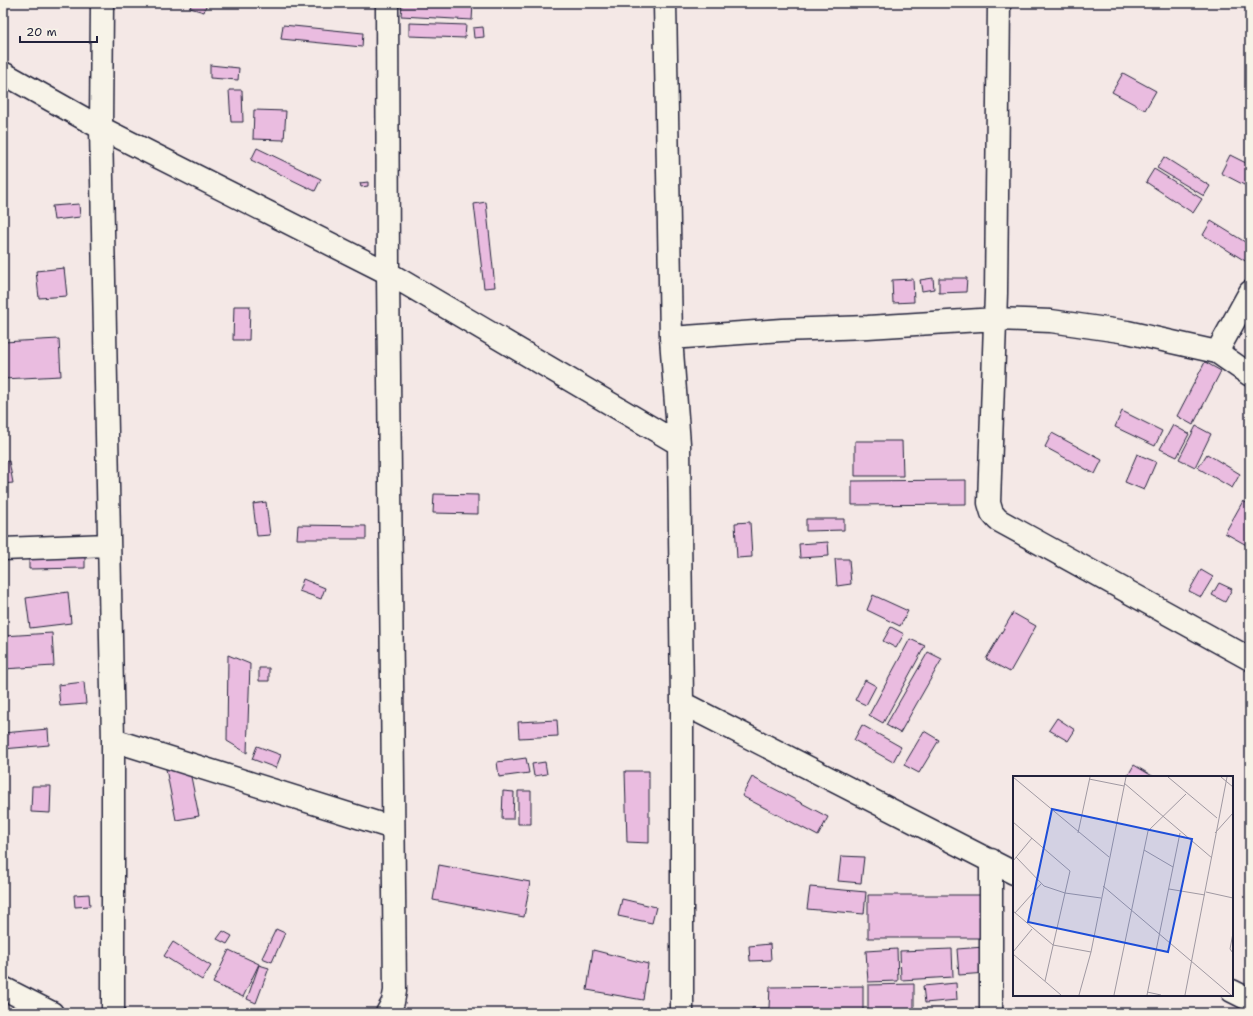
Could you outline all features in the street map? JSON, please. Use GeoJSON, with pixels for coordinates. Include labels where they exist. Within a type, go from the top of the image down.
{"type":"FeatureCollection","features":[{"type":"Feature","properties":{"kind":"street"},"geometry":{"type":"LineString","coordinates":[[102,3],[101,128],[113,740],[113,1013]]}},
{"type":"Feature","properties":{"kind":"street"},"geometry":{"type":"LineString","coordinates":[[387,3],[395,991],[393,1002],[388,1013]]}},
{"type":"Feature","properties":{"kind":"street"},"geometry":{"type":"LineString","coordinates":[[665,3],[671,338],[679,444],[682,703],[682,1013]]}},
{"type":"Feature","properties":{"kind":"street"},"geometry":{"type":"LineString","coordinates":[[999,3],[996,319],[989,502],[992,513],[998,520],[1250,659]]}},
{"type":"Feature","properties":{"kind":"street"},"geometry":{"type":"LineString","coordinates":[[3,73],[101,128],[388,273],[679,444]]}},
{"type":"Feature","properties":{"kind":"street"},"geometry":{"type":"LineString","coordinates":[[1217,352],[1250,292]]}},
{"type":"Feature","properties":{"kind":"street"},"geometry":{"type":"LineString","coordinates":[[671,338],[782,330],[868,327],[996,319],[1051,321],[1128,332],[1217,352],[1250,375]]}},
{"type":"Feature","properties":{"kind":"street"},"geometry":{"type":"LineString","coordinates":[[3,549],[109,544]]}},
{"type":"Feature","properties":{"kind":"street"},"geometry":{"type":"LineString","coordinates":[[682,703],[1013,872]]}},
{"type":"Feature","properties":{"kind":"street"},"geometry":{"type":"LineString","coordinates":[[113,740],[393,828]]}},
{"type":"Feature","properties":{"kind":"street"},"geometry":{"type":"LineString","coordinates":[[991,860],[991,1013]]}},
{"type":"Feature","properties":{"kind":"street"},"geometry":{"type":"LineString","coordinates":[[3,988],[52,1013]]}},
{"type":"Feature","properties":{"kind":"street"},"geometry":{"type":"LineString","coordinates":[[1233,992],[1250,1000]]}},
{"type":"Feature","properties":{"kind":"building"},"geometry":{"type":"Polygon","coordinates":[[[192,3],[207,3],[204,12],[190,8],[192,3]]]}},
{"type":"Feature","properties":{"kind":"building"},"geometry":{"type":"Polygon","coordinates":[[[402,3],[473,4],[472,20],[401,16],[402,3]]]}},
{"type":"Feature","properties":{"kind":"building"},"geometry":{"type":"Polygon","coordinates":[[[409,23],[466,25],[465,38],[409,36],[409,23]]]}},
{"type":"Feature","properties":{"kind":"building"},"geometry":{"type":"Polygon","coordinates":[[[283,25],[363,33],[362,47],[281,39],[283,25]]]}},
{"type":"Feature","properties":{"kind":"building"},"geometry":{"type":"Polygon","coordinates":[[[483,27],[484,37],[474,38],[473,28],[483,27]]]}},
{"type":"Feature","properties":{"kind":"building"},"geometry":{"type":"Polygon","coordinates":[[[210,65],[239,68],[238,80],[210,78],[210,65]]]}},
{"type":"Feature","properties":{"kind":"building"},"geometry":{"type":"Polygon","coordinates":[[[1123,73],[1156,91],[1145,110],[1112,92],[1123,73]]]}},
{"type":"Feature","properties":{"kind":"building"},"geometry":{"type":"Polygon","coordinates":[[[229,90],[242,90],[243,122],[231,122],[229,90]]]}},
{"type":"Feature","properties":{"kind":"building"},"geometry":{"type":"Polygon","coordinates":[[[254,110],[286,111],[284,140],[253,139],[254,110]]]}},
{"type":"Feature","properties":{"kind":"building"},"geometry":{"type":"Polygon","coordinates":[[[257,148],[321,179],[315,191],[251,160],[257,148]]]}},
{"type":"Feature","properties":{"kind":"building"},"geometry":{"type":"Polygon","coordinates":[[[1230,155],[1250,165],[1250,188],[1221,173],[1230,155]]]}},
{"type":"Feature","properties":{"kind":"building"},"geometry":{"type":"Polygon","coordinates":[[[1164,157],[1210,186],[1204,196],[1157,168],[1164,157]]]}},
{"type":"Feature","properties":{"kind":"building"},"geometry":{"type":"Polygon","coordinates":[[[1154,169],[1202,199],[1193,213],[1146,182],[1154,169]]]}},
{"type":"Feature","properties":{"kind":"building"},"geometry":{"type":"Polygon","coordinates":[[[368,182],[368,186],[361,187],[360,183],[368,182]]]}},
{"type":"Feature","properties":{"kind":"building"},"geometry":{"type":"Polygon","coordinates":[[[486,202],[495,287],[484,288],[474,204],[486,202]]]}},
{"type":"Feature","properties":{"kind":"building"},"geometry":{"type":"Polygon","coordinates":[[[79,204],[80,217],[54,220],[52,206],[79,204]]]}},
{"type":"Feature","properties":{"kind":"building"},"geometry":{"type":"Polygon","coordinates":[[[1211,221],[1250,245],[1250,257],[1247,262],[1203,235],[1211,221]]]}},
{"type":"Feature","properties":{"kind":"building"},"geometry":{"type":"Polygon","coordinates":[[[64,268],[67,296],[39,298],[36,271],[64,268]]]}},
{"type":"Feature","properties":{"kind":"building"},"geometry":{"type":"Polygon","coordinates":[[[933,278],[934,289],[922,291],[920,280],[933,278]]]}},
{"type":"Feature","properties":{"kind":"building"},"geometry":{"type":"Polygon","coordinates":[[[939,278],[967,278],[966,292],[939,293],[939,278]]]}},
{"type":"Feature","properties":{"kind":"building"},"geometry":{"type":"Polygon","coordinates":[[[913,279],[914,302],[893,303],[892,280],[913,279]]]}},
{"type":"Feature","properties":{"kind":"building"},"geometry":{"type":"Polygon","coordinates":[[[234,306],[250,306],[249,340],[233,340],[234,306]]]}},
{"type":"Feature","properties":{"kind":"building"},"geometry":{"type":"Polygon","coordinates":[[[59,339],[61,376],[3,379],[3,342],[59,339]]]}},
{"type":"Feature","properties":{"kind":"building"},"geometry":{"type":"Polygon","coordinates":[[[1205,362],[1221,371],[1193,425],[1177,416],[1205,362]]]}},
{"type":"Feature","properties":{"kind":"building"},"geometry":{"type":"Polygon","coordinates":[[[1122,411],[1162,431],[1155,446],[1115,427],[1122,411]]]}},
{"type":"Feature","properties":{"kind":"building"},"geometry":{"type":"Polygon","coordinates":[[[1173,425],[1189,434],[1177,457],[1160,449],[1173,425]]]}},
{"type":"Feature","properties":{"kind":"building"},"geometry":{"type":"Polygon","coordinates":[[[1196,426],[1211,434],[1195,467],[1179,459],[1196,426]]]}},
{"type":"Feature","properties":{"kind":"building"},"geometry":{"type":"Polygon","coordinates":[[[1052,433],[1102,460],[1095,474],[1045,447],[1052,433]]]}},
{"type":"Feature","properties":{"kind":"building"},"geometry":{"type":"Polygon","coordinates":[[[855,441],[902,441],[903,476],[855,476],[855,441]]]}},
{"type":"Feature","properties":{"kind":"building"},"geometry":{"type":"Polygon","coordinates":[[[1137,454],[1156,462],[1144,490],[1125,482],[1137,454]]]}},
{"type":"Feature","properties":{"kind":"building"},"geometry":{"type":"Polygon","coordinates":[[[1207,454],[1240,474],[1232,488],[1198,468],[1207,454]]]}},
{"type":"Feature","properties":{"kind":"building"},"geometry":{"type":"Polygon","coordinates":[[[9,461],[13,483],[3,484],[3,462],[9,461]]]}},
{"type":"Feature","properties":{"kind":"building"},"geometry":{"type":"Polygon","coordinates":[[[966,480],[966,504],[852,505],[852,481],[966,480]]]}},
{"type":"Feature","properties":{"kind":"building"},"geometry":{"type":"Polygon","coordinates":[[[434,494],[478,495],[478,514],[433,513],[434,494]]]}},
{"type":"Feature","properties":{"kind":"building"},"geometry":{"type":"Polygon","coordinates":[[[1243,501],[1250,505],[1250,547],[1225,533],[1243,501]]]}},
{"type":"Feature","properties":{"kind":"building"},"geometry":{"type":"Polygon","coordinates":[[[266,502],[270,535],[257,536],[253,504],[266,502]]]}},
{"type":"Feature","properties":{"kind":"building"},"geometry":{"type":"Polygon","coordinates":[[[806,519],[844,519],[844,530],[806,531],[806,519]]]}},
{"type":"Feature","properties":{"kind":"building"},"geometry":{"type":"Polygon","coordinates":[[[750,522],[752,557],[737,558],[735,523],[750,522]]]}},
{"type":"Feature","properties":{"kind":"building"},"geometry":{"type":"Polygon","coordinates":[[[298,525],[366,526],[366,539],[297,539],[298,525]]]}},
{"type":"Feature","properties":{"kind":"building"},"geometry":{"type":"Polygon","coordinates":[[[828,542],[829,556],[800,558],[799,544],[828,542]]]}},
{"type":"Feature","properties":{"kind":"building"},"geometry":{"type":"Polygon","coordinates":[[[85,552],[85,568],[29,569],[29,554],[85,552]]]}},
{"type":"Feature","properties":{"kind":"building"},"geometry":{"type":"Polygon","coordinates":[[[835,559],[849,559],[851,584],[837,586],[835,559]]]}},
{"type":"Feature","properties":{"kind":"building"},"geometry":{"type":"Polygon","coordinates":[[[1201,570],[1213,577],[1201,597],[1189,591],[1201,570]]]}},
{"type":"Feature","properties":{"kind":"building"},"geometry":{"type":"Polygon","coordinates":[[[303,579],[325,588],[321,599],[299,591],[303,579]]]}},
{"type":"Feature","properties":{"kind":"building"},"geometry":{"type":"Polygon","coordinates":[[[1219,583],[1232,589],[1225,602],[1212,595],[1219,583]]]}},
{"type":"Feature","properties":{"kind":"building"},"geometry":{"type":"Polygon","coordinates":[[[68,592],[71,623],[30,628],[26,598],[68,592]]]}},
{"type":"Feature","properties":{"kind":"building"},"geometry":{"type":"Polygon","coordinates":[[[873,595],[908,611],[900,626],[867,610],[873,595]]]}},
{"type":"Feature","properties":{"kind":"building"},"geometry":{"type":"Polygon","coordinates":[[[1013,613],[1036,626],[1010,672],[986,659],[1013,613]]]}},
{"type":"Feature","properties":{"kind":"building"},"geometry":{"type":"Polygon","coordinates":[[[891,627],[904,634],[896,648],[883,641],[891,627]]]}},
{"type":"Feature","properties":{"kind":"building"},"geometry":{"type":"Polygon","coordinates":[[[52,633],[54,666],[3,669],[3,636],[52,633]]]}},
{"type":"Feature","properties":{"kind":"building"},"geometry":{"type":"Polygon","coordinates":[[[910,639],[925,646],[883,723],[869,715],[910,639]]]}},
{"type":"Feature","properties":{"kind":"building"},"geometry":{"type":"Polygon","coordinates":[[[928,652],[942,659],[900,733],[886,725],[928,652]]]}},
{"type":"Feature","properties":{"kind":"building"},"geometry":{"type":"Polygon","coordinates":[[[228,655],[250,664],[247,753],[227,741],[228,655]]]}},
{"type":"Feature","properties":{"kind":"building"},"geometry":{"type":"Polygon","coordinates":[[[259,668],[269,668],[269,681],[259,681],[259,668]]]}},
{"type":"Feature","properties":{"kind":"building"},"geometry":{"type":"Polygon","coordinates":[[[865,680],[876,686],[866,705],[855,700],[865,680]]]}},
{"type":"Feature","properties":{"kind":"building"},"geometry":{"type":"Polygon","coordinates":[[[84,682],[86,704],[60,706],[58,685],[84,682]]]}},
{"type":"Feature","properties":{"kind":"building"},"geometry":{"type":"Polygon","coordinates":[[[1057,718],[1075,730],[1068,741],[1049,730],[1057,718]]]}},
{"type":"Feature","properties":{"kind":"building"},"geometry":{"type":"Polygon","coordinates":[[[557,720],[558,736],[519,738],[518,722],[557,720]]]}},
{"type":"Feature","properties":{"kind":"building"},"geometry":{"type":"Polygon","coordinates":[[[862,725],[901,747],[893,762],[854,740],[862,725]]]}},
{"type":"Feature","properties":{"kind":"building"},"geometry":{"type":"Polygon","coordinates":[[[48,729],[49,745],[3,749],[3,733],[48,729]]]}},
{"type":"Feature","properties":{"kind":"building"},"geometry":{"type":"Polygon","coordinates":[[[924,731],[939,740],[919,773],[904,765],[924,731]]]}},
{"type":"Feature","properties":{"kind":"building"},"geometry":{"type":"Polygon","coordinates":[[[257,746],[281,755],[276,768],[252,759],[257,746]]]}},
{"type":"Feature","properties":{"kind":"building"},"geometry":{"type":"Polygon","coordinates":[[[526,758],[529,773],[499,777],[497,762],[526,758]]]}},
{"type":"Feature","properties":{"kind":"building"},"geometry":{"type":"Polygon","coordinates":[[[545,762],[547,774],[534,776],[532,764],[545,762]]]}},
{"type":"Feature","properties":{"kind":"building"},"geometry":{"type":"Polygon","coordinates":[[[1134,765],[1152,776],[1128,776],[1134,765]]]}},
{"type":"Feature","properties":{"kind":"building"},"geometry":{"type":"Polygon","coordinates":[[[189,767],[199,816],[176,820],[166,769],[189,767]]]}},
{"type":"Feature","properties":{"kind":"building"},"geometry":{"type":"Polygon","coordinates":[[[625,771],[649,771],[649,843],[627,842],[625,771]]]}},
{"type":"Feature","properties":{"kind":"building"},"geometry":{"type":"Polygon","coordinates":[[[752,777],[828,817],[818,836],[742,796],[752,777]]]}},
{"type":"Feature","properties":{"kind":"building"},"geometry":{"type":"Polygon","coordinates":[[[32,786],[51,786],[50,813],[31,812],[32,786]]]}},
{"type":"Feature","properties":{"kind":"building"},"geometry":{"type":"Polygon","coordinates":[[[503,791],[514,792],[513,819],[502,819],[503,791]]]}},
{"type":"Feature","properties":{"kind":"building"},"geometry":{"type":"Polygon","coordinates":[[[518,791],[531,791],[531,824],[518,824],[518,791]]]}},
{"type":"Feature","properties":{"kind":"building"},"geometry":{"type":"Polygon","coordinates":[[[841,856],[864,857],[861,883],[838,881],[841,856]]]}},
{"type":"Feature","properties":{"kind":"building"},"geometry":{"type":"Polygon","coordinates":[[[439,865],[530,882],[524,917],[433,900],[439,865]]]}},
{"type":"Feature","properties":{"kind":"building"},"geometry":{"type":"Polygon","coordinates":[[[810,887],[866,892],[864,914],[807,909],[810,887]]]}},
{"type":"Feature","properties":{"kind":"building"},"geometry":{"type":"Polygon","coordinates":[[[89,894],[90,906],[75,907],[74,895],[89,894]]]}},
{"type":"Feature","properties":{"kind":"building"},"geometry":{"type":"Polygon","coordinates":[[[868,895],[983,895],[983,938],[868,938],[868,895]]]}},
{"type":"Feature","properties":{"kind":"building"},"geometry":{"type":"Polygon","coordinates":[[[3,896],[5,909],[3,909],[3,896]]]}},
{"type":"Feature","properties":{"kind":"building"},"geometry":{"type":"Polygon","coordinates":[[[622,899],[656,907],[652,923],[618,916],[622,899]]]}},
{"type":"Feature","properties":{"kind":"building"},"geometry":{"type":"Polygon","coordinates":[[[276,929],[285,933],[272,962],[262,958],[276,929]]]}},
{"type":"Feature","properties":{"kind":"building"},"geometry":{"type":"Polygon","coordinates":[[[223,931],[232,936],[227,944],[217,939],[223,931]]]}},
{"type":"Feature","properties":{"kind":"building"},"geometry":{"type":"Polygon","coordinates":[[[173,942],[211,966],[202,980],[164,956],[173,942]]]}},
{"type":"Feature","properties":{"kind":"building"},"geometry":{"type":"Polygon","coordinates":[[[770,944],[771,960],[750,961],[749,946],[770,944]]]}},
{"type":"Feature","properties":{"kind":"building"},"geometry":{"type":"Polygon","coordinates":[[[984,947],[986,973],[959,975],[957,949],[984,947]]]}},
{"type":"Feature","properties":{"kind":"building"},"geometry":{"type":"Polygon","coordinates":[[[897,949],[898,981],[868,982],[866,951],[897,949]]]}},
{"type":"Feature","properties":{"kind":"building"},"geometry":{"type":"Polygon","coordinates":[[[952,949],[953,977],[901,980],[900,951],[952,949]]]}},
{"type":"Feature","properties":{"kind":"building"},"geometry":{"type":"Polygon","coordinates":[[[229,950],[259,964],[243,997],[213,983],[229,950]]]}},
{"type":"Feature","properties":{"kind":"building"},"geometry":{"type":"Polygon","coordinates":[[[593,950],[648,964],[643,1000],[587,990],[593,950]]]}},
{"type":"Feature","properties":{"kind":"building"},"geometry":{"type":"Polygon","coordinates":[[[259,965],[269,968],[256,1003],[247,999],[259,965]]]}},
{"type":"Feature","properties":{"kind":"building"},"geometry":{"type":"Polygon","coordinates":[[[956,983],[957,1000],[925,1003],[923,986],[956,983]]]}},
{"type":"Feature","properties":{"kind":"building"},"geometry":{"type":"Polygon","coordinates":[[[914,984],[914,1013],[868,1013],[868,985],[914,984]]]}},
{"type":"Feature","properties":{"kind":"building"},"geometry":{"type":"Polygon","coordinates":[[[863,986],[863,1013],[752,1013],[752,1008],[769,1008],[770,987],[863,986]]]}}]}
